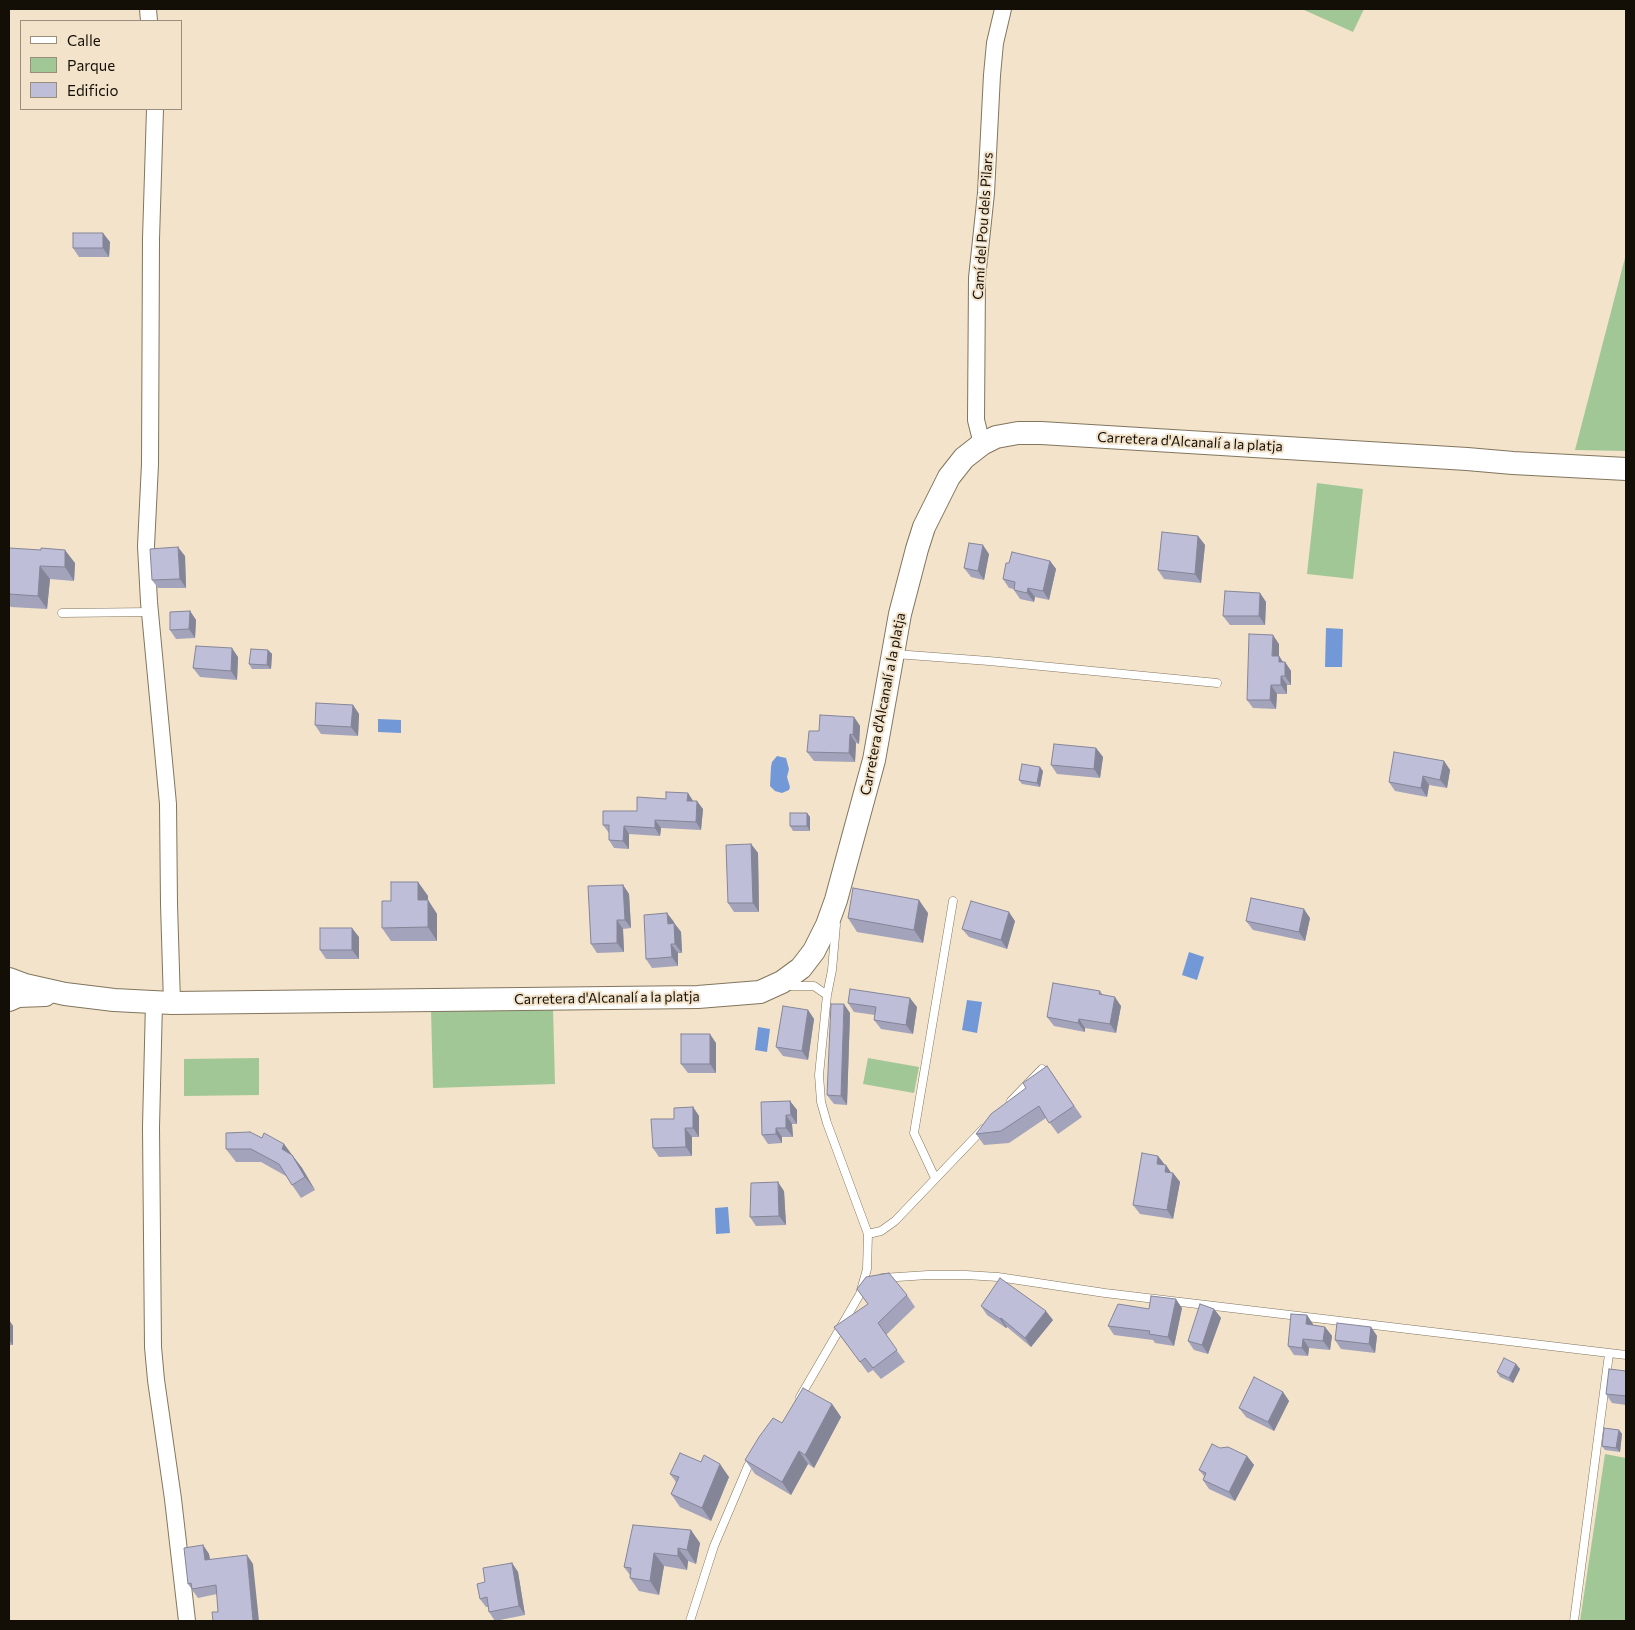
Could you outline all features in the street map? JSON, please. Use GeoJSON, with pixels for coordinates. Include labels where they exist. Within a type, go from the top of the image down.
{"type":"FeatureCollection","features":[{"type":"Feature","properties":{"kind":"main road","name":"Carretera d'Alcanalí a la platja"},"geometry":{"type":"LineString","coordinates":[[9,979],[65,994],[114,1000],[163,1002],[688,997],[732,996],[760,992],[782,982],[801,968],[814,951],[827,925],[836,900],[874,760],[910,574],[924,527],[950,477],[964,458],[982,444],[996,437],[1018,432],[1626,469]]}},
{"type":"Feature","properties":{"kind":"main road","name":"Carretera d'Alcanalí a la platja"},"geometry":{"type":"LineString","coordinates":[[9,1000],[18,996],[65,994]]}},
{"type":"Feature","properties":{"kind":"street","name":"Camí del Pou dels Pilars"},"geometry":{"type":"LineString","coordinates":[[982,444],[976,420],[977,278],[986,193],[995,43],[1004,9]]}},
{"type":"Feature","properties":{"kind":"street"},"geometry":{"type":"LineString","coordinates":[[155,110],[151,239],[150,464],[146,546],[150,612],[168,804],[169,904],[152,1127],[153,1347],[187,1621]]}},
{"type":"Feature","properties":{"kind":"lane"},"geometry":{"type":"LineString","coordinates":[[62,613],[150,612]]}},
{"type":"Feature","properties":{"kind":"lane"},"geometry":{"type":"LineString","coordinates":[[893,654],[989,661],[1217,683]]}},
{"type":"Feature","properties":{"kind":"lane"},"geometry":{"type":"LineString","coordinates":[[796,1402],[860,1294],[867,1269],[868,1234],[827,1123],[819,1075],[827,994],[832,970],[843,871]]}},
{"type":"Feature","properties":{"kind":"lane"},"geometry":{"type":"LineString","coordinates":[[935,1178],[914,1133],[953,901]]}},
{"type":"Feature","properties":{"kind":"lane"},"geometry":{"type":"LineString","coordinates":[[760,992],[781,986],[814,986],[827,994]]}},
{"type":"Feature","properties":{"kind":"lane"},"geometry":{"type":"LineString","coordinates":[[1002,1110],[1042,1069]]}},
{"type":"Feature","properties":{"kind":"lane"},"geometry":{"type":"LineString","coordinates":[[868,1234],[882,1231],[895,1221],[989,1124]]}},
{"type":"Feature","properties":{"kind":"lane"},"geometry":{"type":"LineString","coordinates":[[865,1279],[928,1274],[966,1274],[998,1277],[1105,1293],[1187,1301],[1626,1355]]}},
{"type":"Feature","properties":{"kind":"lane"},"geometry":{"type":"LineString","coordinates":[[1574,1621],[1609,1354]]}},
{"type":"Feature","properties":{"kind":"lane"},"geometry":{"type":"LineString","coordinates":[[690,1621],[714,1546],[748,1466],[758,1452]]}},
{"type":"Feature","properties":{"kind":"green space"},"geometry":{"type":"Polygon","coordinates":[[[1302,9],[1364,9],[1353,32],[1302,9]]]}},
{"type":"Feature","properties":{"kind":"green space"},"geometry":{"type":"Polygon","coordinates":[[[1626,254],[1626,451],[1575,450],[1626,254]]]}},
{"type":"Feature","properties":{"kind":"green space"},"geometry":{"type":"Polygon","coordinates":[[[1317,483],[1363,489],[1353,579],[1307,574],[1317,483]]]}},
{"type":"Feature","properties":{"kind":"green space"},"geometry":{"type":"Polygon","coordinates":[[[553,1008],[555,1084],[433,1088],[431,1010],[553,1008]]]}},
{"type":"Feature","properties":{"kind":"green space"},"geometry":{"type":"Polygon","coordinates":[[[259,1058],[259,1095],[184,1096],[184,1059],[259,1058]]]}},
{"type":"Feature","properties":{"kind":"green space"},"geometry":{"type":"Polygon","coordinates":[[[868,1058],[919,1067],[914,1093],[863,1084],[868,1058]]]}},
{"type":"Feature","properties":{"kind":"green space"},"geometry":{"type":"Polygon","coordinates":[[[1605,1454],[1626,1458],[1626,1621],[1580,1621],[1605,1454]]]}},
{"type":"Feature","properties":{"kind":"water"},"geometry":{"type":"Polygon","coordinates":[[[1326,628],[1343,629],[1342,667],[1325,667],[1326,628]]]}},
{"type":"Feature","properties":{"kind":"water"},"geometry":{"type":"Polygon","coordinates":[[[378,719],[401,720],[401,733],[378,732],[378,719]]]}},
{"type":"Feature","properties":{"kind":"water"},"geometry":{"type":"Polygon","coordinates":[[[777,756],[786,758],[789,769],[787,777],[790,787],[789,790],[782,793],[775,791],[770,786],[772,762],[777,756]]]}},
{"type":"Feature","properties":{"kind":"water"},"geometry":{"type":"Polygon","coordinates":[[[1189,952],[1204,957],[1197,980],[1182,975],[1189,952]]]}},
{"type":"Feature","properties":{"kind":"water"},"geometry":{"type":"Polygon","coordinates":[[[967,1000],[982,1002],[977,1033],[962,1030],[967,1000]]]}},
{"type":"Feature","properties":{"kind":"water"},"geometry":{"type":"Polygon","coordinates":[[[758,1027],[770,1029],[767,1052],[755,1050],[758,1027]]]}},
{"type":"Feature","properties":{"kind":"water"},"geometry":{"type":"Polygon","coordinates":[[[728,1207],[730,1233],[716,1234],[715,1208],[728,1207]]]}},
{"type":"Feature","properties":{"kind":"building"},"geometry":{"type":"Polygon","coordinates":[[[73,233],[103,233],[103,248],[73,248],[73,233]]]}},
{"type":"Feature","properties":{"kind":"building"},"geometry":{"type":"Polygon","coordinates":[[[1162,532],[1198,536],[1195,574],[1158,570],[1162,532]]]}},
{"type":"Feature","properties":{"kind":"building"},"geometry":{"type":"Polygon","coordinates":[[[969,543],[983,545],[978,571],[964,568],[969,543]]]}},
{"type":"Feature","properties":{"kind":"building"},"geometry":{"type":"Polygon","coordinates":[[[178,547],[180,579],[152,580],[150,549],[178,547]]]}},
{"type":"Feature","properties":{"kind":"building"},"geometry":{"type":"Polygon","coordinates":[[[9,548],[65,550],[65,567],[40,566],[38,596],[9,594],[9,548]]]}},
{"type":"Feature","properties":{"kind":"building"},"geometry":{"type":"Polygon","coordinates":[[[1012,552],[1050,561],[1043,591],[1028,588],[1027,593],[1014,590],[1015,582],[1003,579],[1006,563],[1009,563],[1012,552]]]}},
{"type":"Feature","properties":{"kind":"building"},"geometry":{"type":"Polygon","coordinates":[[[1225,591],[1260,593],[1259,616],[1223,616],[1225,591]]]}},
{"type":"Feature","properties":{"kind":"building"},"geometry":{"type":"Polygon","coordinates":[[[190,611],[189,629],[170,630],[170,612],[190,611]]]}},
{"type":"Feature","properties":{"kind":"building"},"geometry":{"type":"Polygon","coordinates":[[[1249,634],[1273,635],[1272,656],[1279,656],[1279,662],[1285,662],[1285,676],[1281,676],[1281,685],[1271,685],[1270,700],[1247,700],[1249,634]]]}},
{"type":"Feature","properties":{"kind":"building"},"geometry":{"type":"Polygon","coordinates":[[[196,646],[232,648],[231,671],[193,668],[196,646]]]}},
{"type":"Feature","properties":{"kind":"building"},"geometry":{"type":"Polygon","coordinates":[[[251,649],[268,650],[267,665],[249,664],[251,649]]]}},
{"type":"Feature","properties":{"kind":"building"},"geometry":{"type":"Polygon","coordinates":[[[316,703],[353,705],[351,727],[315,725],[316,703]]]}},
{"type":"Feature","properties":{"kind":"building"},"geometry":{"type":"Polygon","coordinates":[[[820,715],[854,717],[853,735],[850,734],[849,753],[807,752],[809,731],[819,731],[820,715]]]}},
{"type":"Feature","properties":{"kind":"building"},"geometry":{"type":"Polygon","coordinates":[[[1054,744],[1096,748],[1094,769],[1051,765],[1054,744]]]}},
{"type":"Feature","properties":{"kind":"building"},"geometry":{"type":"Polygon","coordinates":[[[1394,752],[1444,761],[1440,780],[1423,776],[1421,788],[1389,782],[1394,752]]]}},
{"type":"Feature","properties":{"kind":"building"},"geometry":{"type":"Polygon","coordinates":[[[1022,764],[1040,767],[1037,783],[1019,780],[1022,764]]]}},
{"type":"Feature","properties":{"kind":"building"},"geometry":{"type":"Polygon","coordinates":[[[666,792],[688,793],[687,801],[697,801],[696,822],[655,820],[655,828],[624,826],[623,841],[609,840],[609,825],[603,825],[603,811],[637,811],[637,797],[666,799],[666,792]]]}},
{"type":"Feature","properties":{"kind":"building"},"geometry":{"type":"Polygon","coordinates":[[[790,813],[807,813],[807,826],[790,826],[790,813]]]}},
{"type":"Feature","properties":{"kind":"building"},"geometry":{"type":"Polygon","coordinates":[[[751,844],[753,903],[728,903],[726,845],[751,844]]]}},
{"type":"Feature","properties":{"kind":"building"},"geometry":{"type":"Polygon","coordinates":[[[391,882],[418,882],[418,900],[428,900],[428,927],[382,928],[382,901],[391,901],[391,882]]]}},
{"type":"Feature","properties":{"kind":"building"},"geometry":{"type":"Polygon","coordinates":[[[623,885],[625,920],[617,920],[617,943],[591,944],[588,886],[623,885]]]}},
{"type":"Feature","properties":{"kind":"building"},"geometry":{"type":"Polygon","coordinates":[[[853,888],[919,900],[914,930],[848,918],[853,888]]]}},
{"type":"Feature","properties":{"kind":"building"},"geometry":{"type":"Polygon","coordinates":[[[1251,898],[1304,909],[1299,932],[1246,921],[1251,898]]]}},
{"type":"Feature","properties":{"kind":"building"},"geometry":{"type":"Polygon","coordinates":[[[971,901],[1009,912],[1001,940],[962,929],[971,901]]]}},
{"type":"Feature","properties":{"kind":"building"},"geometry":{"type":"Polygon","coordinates":[[[667,913],[668,924],[674,923],[675,944],[671,944],[672,957],[646,959],[644,915],[667,913]]]}},
{"type":"Feature","properties":{"kind":"building"},"geometry":{"type":"Polygon","coordinates":[[[320,928],[352,928],[352,950],[320,950],[320,928]]]}},
{"type":"Feature","properties":{"kind":"building"},"geometry":{"type":"Polygon","coordinates":[[[1053,983],[1100,991],[1099,994],[1115,997],[1110,1024],[1079,1019],[1078,1023],[1047,1017],[1053,983]]]}},
{"type":"Feature","properties":{"kind":"building"},"geometry":{"type":"Polygon","coordinates":[[[850,989],[910,998],[906,1025],[874,1020],[876,1007],[848,1003],[850,989]]]}},
{"type":"Feature","properties":{"kind":"building"},"geometry":{"type":"Polygon","coordinates":[[[831,1004],[844,1004],[841,1096],[827,1095],[831,1004]]]}},
{"type":"Feature","properties":{"kind":"building"},"geometry":{"type":"Polygon","coordinates":[[[783,1006],[808,1010],[802,1051],[776,1047],[783,1006]]]}},
{"type":"Feature","properties":{"kind":"building"},"geometry":{"type":"Polygon","coordinates":[[[681,1034],[710,1034],[710,1064],[681,1064],[681,1034]]]}},
{"type":"Feature","properties":{"kind":"building"},"geometry":{"type":"Polygon","coordinates":[[[1047,1066],[1074,1106],[1049,1123],[1039,1106],[1001,1131],[976,1134],[991,1114],[1026,1088],[1023,1083],[1047,1066]]]}},
{"type":"Feature","properties":{"kind":"building"},"geometry":{"type":"Polygon","coordinates":[[[790,1101],[791,1115],[786,1115],[786,1128],[776,1128],[776,1134],[762,1135],[761,1102],[790,1101]]]}},
{"type":"Feature","properties":{"kind":"building"},"geometry":{"type":"Polygon","coordinates":[[[693,1107],[693,1128],[685,1128],[686,1147],[653,1148],[651,1119],[674,1119],[674,1108],[693,1107]]]}},
{"type":"Feature","properties":{"kind":"building"},"geometry":{"type":"Polygon","coordinates":[[[250,1132],[262,1138],[264,1133],[284,1144],[282,1149],[292,1155],[305,1177],[292,1185],[279,1164],[251,1149],[226,1149],[226,1133],[250,1132]]]}},
{"type":"Feature","properties":{"kind":"building"},"geometry":{"type":"Polygon","coordinates":[[[1142,1153],[1158,1156],[1157,1164],[1166,1165],[1165,1172],[1173,1173],[1167,1210],[1133,1205],[1142,1153]]]}},
{"type":"Feature","properties":{"kind":"building"},"geometry":{"type":"Polygon","coordinates":[[[778,1182],[779,1216],[750,1217],[751,1183],[778,1182]]]}},
{"type":"Feature","properties":{"kind":"building"},"geometry":{"type":"Polygon","coordinates":[[[889,1273],[907,1295],[878,1323],[897,1350],[873,1368],[865,1358],[860,1362],[834,1327],[868,1304],[857,1289],[866,1277],[889,1273]]]}},
{"type":"Feature","properties":{"kind":"building"},"geometry":{"type":"Polygon","coordinates":[[[1000,1278],[1046,1311],[1025,1338],[1001,1318],[981,1306],[1000,1278]]]}},
{"type":"Feature","properties":{"kind":"building"},"geometry":{"type":"Polygon","coordinates":[[[1151,1296],[1176,1299],[1168,1337],[1149,1334],[1150,1331],[1108,1326],[1118,1304],[1149,1309],[1151,1296]]]}},
{"type":"Feature","properties":{"kind":"building"},"geometry":{"type":"Polygon","coordinates":[[[1200,1304],[1214,1309],[1202,1345],[1188,1341],[1200,1304]]]}},
{"type":"Feature","properties":{"kind":"building"},"geometry":{"type":"Polygon","coordinates":[[[1291,1314],[1307,1315],[1306,1324],[1325,1327],[1323,1341],[1303,1339],[1302,1348],[1288,1346],[1291,1314]]]}},
{"type":"Feature","properties":{"kind":"building"},"geometry":{"type":"Polygon","coordinates":[[[1337,1323],[1371,1327],[1369,1344],[1335,1340],[1337,1323]]]}},
{"type":"Feature","properties":{"kind":"building"},"geometry":{"type":"Polygon","coordinates":[[[1504,1358],[1516,1364],[1509,1378],[1497,1372],[1504,1358]]]}},
{"type":"Feature","properties":{"kind":"building"},"geometry":{"type":"Polygon","coordinates":[[[1609,1369],[1626,1371],[1626,1396],[1606,1394],[1609,1369]]]}},
{"type":"Feature","properties":{"kind":"building"},"geometry":{"type":"Polygon","coordinates":[[[1254,1377],[1283,1392],[1268,1422],[1239,1408],[1254,1377]]]}},
{"type":"Feature","properties":{"kind":"building"},"geometry":{"type":"Polygon","coordinates":[[[803,1388],[832,1404],[805,1455],[799,1451],[782,1482],[745,1460],[773,1418],[782,1423],[803,1388]]]}},
{"type":"Feature","properties":{"kind":"building"},"geometry":{"type":"Polygon","coordinates":[[[1604,1428],[1619,1430],[1616,1448],[1602,1446],[1604,1428]]]}},
{"type":"Feature","properties":{"kind":"building"},"geometry":{"type":"Polygon","coordinates":[[[1212,1444],[1220,1448],[1228,1447],[1247,1456],[1229,1492],[1203,1480],[1206,1473],[1199,1470],[1212,1444]]]}},
{"type":"Feature","properties":{"kind":"building"},"geometry":{"type":"Polygon","coordinates":[[[680,1453],[701,1462],[704,1455],[720,1464],[702,1508],[671,1494],[679,1477],[670,1474],[680,1453]]]}},
{"type":"Feature","properties":{"kind":"building"},"geometry":{"type":"Polygon","coordinates":[[[633,1525],[691,1530],[687,1550],[678,1548],[678,1556],[654,1553],[650,1581],[630,1578],[631,1568],[624,1567],[633,1525]]]}},
{"type":"Feature","properties":{"kind":"building"},"geometry":{"type":"Polygon","coordinates":[[[203,1545],[205,1560],[247,1555],[253,1621],[213,1621],[212,1612],[218,1612],[216,1585],[192,1589],[191,1583],[188,1584],[184,1548],[203,1545]]]}},
{"type":"Feature","properties":{"kind":"building"},"geometry":{"type":"Polygon","coordinates":[[[512,1563],[519,1606],[489,1612],[487,1597],[480,1599],[477,1584],[485,1582],[483,1568],[512,1563]]]}}]}
